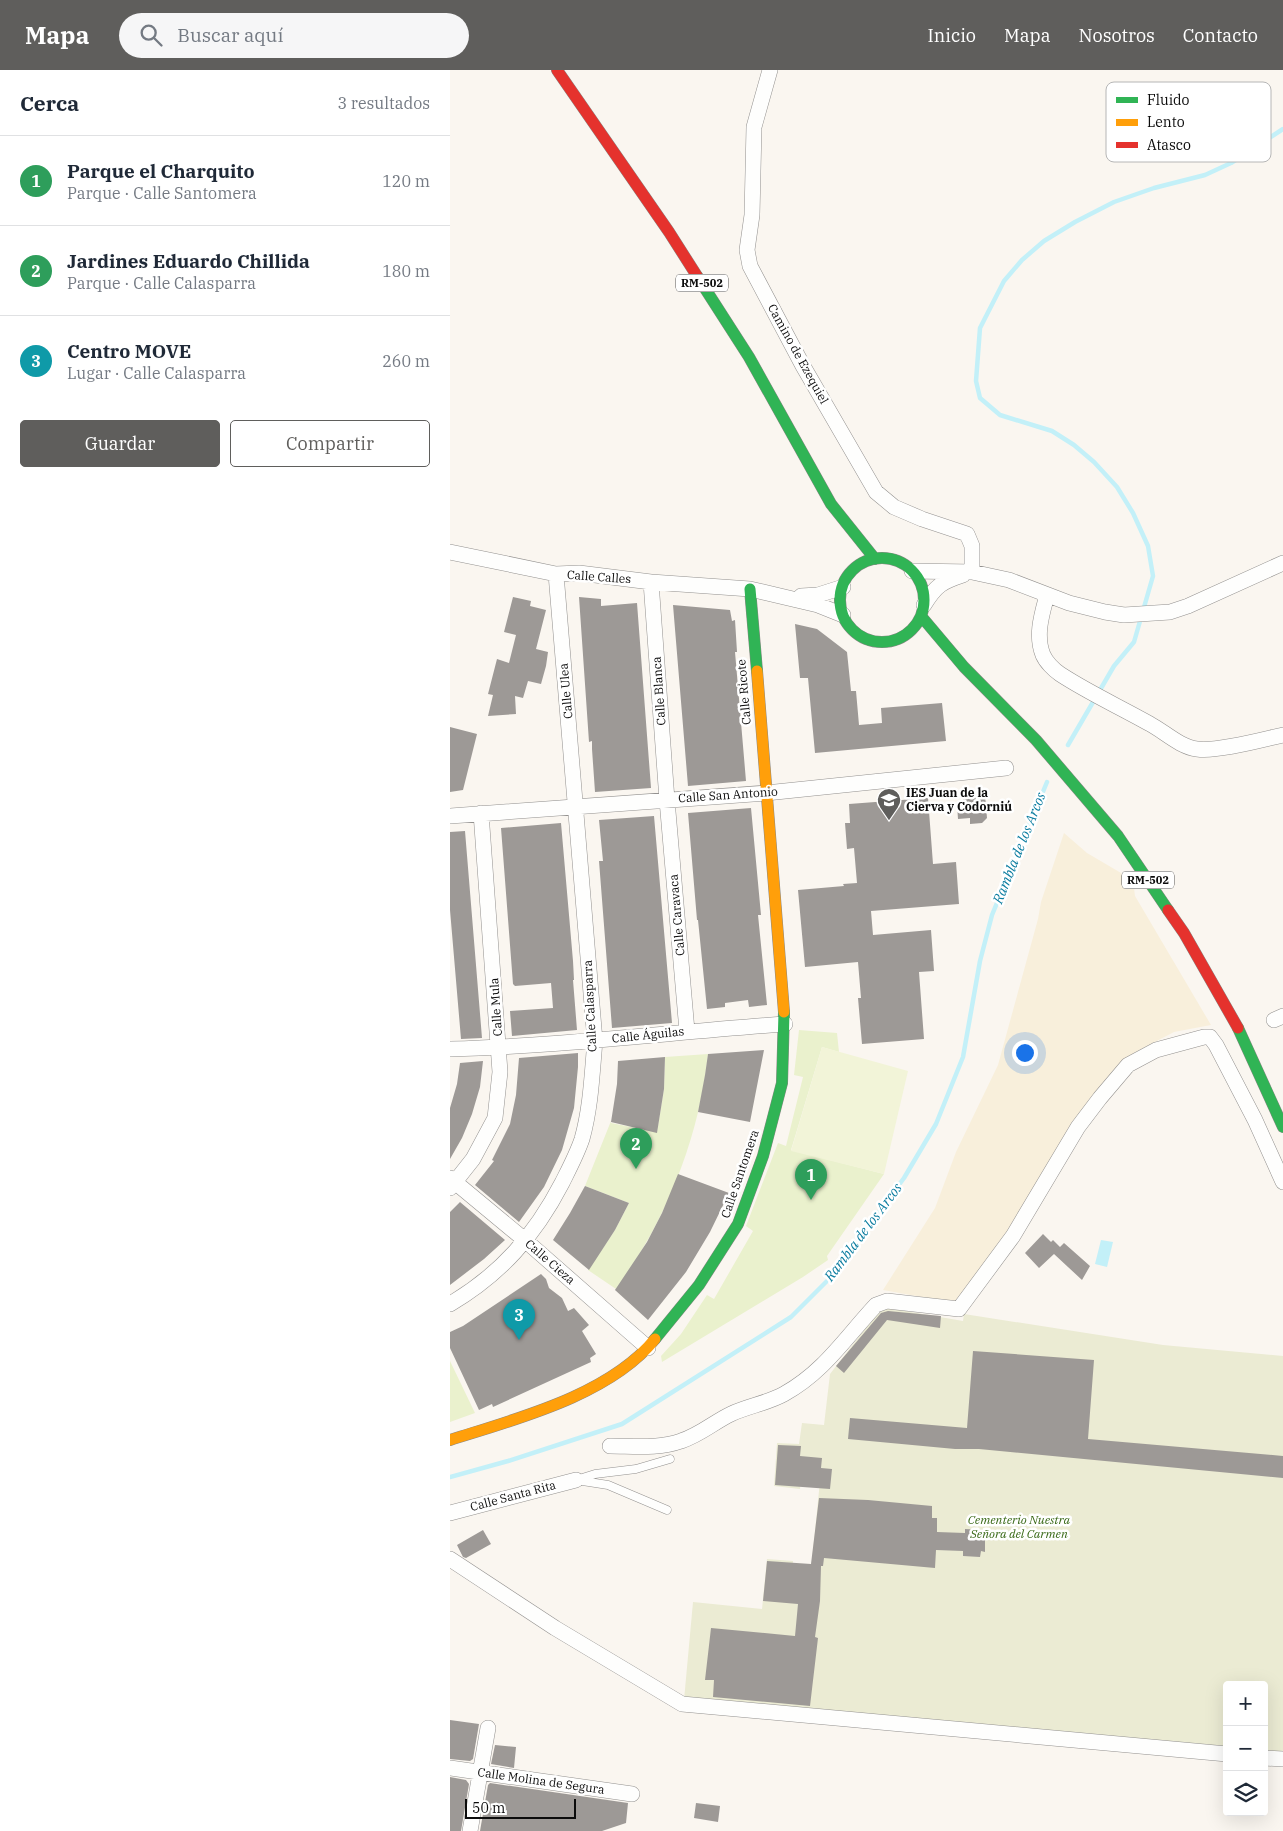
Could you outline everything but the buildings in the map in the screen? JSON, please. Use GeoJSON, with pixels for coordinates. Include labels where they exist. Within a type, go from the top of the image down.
{"type":"FeatureCollection","features":[{"type":"Feature","properties":{"kind":"main road","name":"RM-502"},"geometry":{"type":"LineString","coordinates":[[557,70],[669,232],[750,357],[831,504],[841,532]]}},
{"type":"Feature","properties":{"kind":"main road","name":"RM-502"},"geometry":{"type":"LineString","coordinates":[[831,504],[875,559]]}},
{"type":"Feature","properties":{"kind":"main road"},"geometry":{"type":"LineString","coordinates":[[912,571],[901,563],[888,559],[875,559],[852,565],[841,597],[843,614],[852,629],[861,636],[872,641],[890,641],[910,637],[922,610]]}},
{"type":"Feature","properties":{"kind":"main road","name":"RM-502"},"geometry":{"type":"LineString","coordinates":[[912,571],[919,581],[923,592],[922,610],[964,667],[1036,740],[1118,836],[1184,933],[1235,1021],[1283,1127]]}},
{"type":"Feature","properties":{"kind":"main road","name":"Calle Ricote"},"geometry":{"type":"LineString","coordinates":[[750,589],[766,792]]}},
{"type":"Feature","properties":{"kind":"main road"},"geometry":{"type":"LineString","coordinates":[[935,652],[964,667]]}},
{"type":"Feature","properties":{"kind":"main road","name":"Calle Santomera"},"geometry":{"type":"LineString","coordinates":[[450,1440],[524,1416],[572,1397],[609,1378],[632,1363],[648,1348],[700,1285],[738,1224],[763,1156],[782,1083],[785,1024],[781,956],[766,792]]}},
{"type":"Feature","properties":{"kind":"street","name":"Camino de Ezequiel"},"geometry":{"type":"LineString","coordinates":[[770,70],[754,127],[752,215],[747,250],[750,266],[804,366],[876,492],[894,507],[922,520],[967,534],[972,546],[972,572]]}},
{"type":"Feature","properties":{"kind":"street","name":"Calle Calles"},"geometry":{"type":"LineString","coordinates":[[450,552],[556,574],[579,573],[651,582],[750,589],[818,605],[843,614]]}},
{"type":"Feature","properties":{"kind":"street"},"geometry":{"type":"LineString","coordinates":[[912,571],[972,572],[1009,580],[1069,603],[1124,615],[1170,612],[1188,606],[1283,564]]}},
{"type":"Feature","properties":{"kind":"street"},"geometry":{"type":"LineString","coordinates":[[922,610],[933,590],[946,581],[972,572]]}},
{"type":"Feature","properties":{"kind":"street","name":"Calle Ulea"},"geometry":{"type":"LineString","coordinates":[[556,574],[576,807]]}},
{"type":"Feature","properties":{"kind":"street","name":"Calle Blanca"},"geometry":{"type":"LineString","coordinates":[[651,582],[667,800]]}},
{"type":"Feature","properties":{"kind":"street"},"geometry":{"type":"LineString","coordinates":[[784,597],[818,595],[843,587]]}},
{"type":"Feature","properties":{"kind":"street"},"geometry":{"type":"LineString","coordinates":[[1047,595],[1041,618],[1039,639],[1043,656],[1060,674],[1117,708],[1152,725],[1184,746],[1197,749],[1212,749],[1283,735]]}},
{"type":"Feature","properties":{"kind":"street","name":"Calle San Antonio"},"geometry":{"type":"LineString","coordinates":[[450,816],[766,792],[1006,768]]}},
{"type":"Feature","properties":{"kind":"street","name":"Calle Caravaca"},"geometry":{"type":"LineString","coordinates":[[667,800],[687,1031]]}},
{"type":"Feature","properties":{"kind":"street","name":"Calle Calasparra"},"geometry":{"type":"LineString","coordinates":[[450,1304],[464,1296],[513,1256],[526,1241],[547,1212],[574,1159],[582,1138],[590,1099],[594,1041],[576,807]]}},
{"type":"Feature","properties":{"kind":"street","name":"Calle Mula"},"geometry":{"type":"LineString","coordinates":[[452,1183],[473,1159],[495,1118],[500,1072],[481,813]]}},
{"type":"Feature","properties":{"kind":"street","name":"Calle Águilas"},"geometry":{"type":"LineString","coordinates":[[450,1049],[499,1048],[594,1041],[687,1031],[785,1024]]}},
{"type":"Feature","properties":{"kind":"street"},"geometry":{"type":"LineString","coordinates":[[610,1446],[663,1446],[682,1441],[731,1414],[783,1395],[809,1378],[830,1359],[876,1305],[887,1301],[959,1309],[1014,1236],[1078,1127],[1100,1098],[1128,1065],[1156,1050],[1210,1037],[1255,1120],[1283,1182]]}},
{"type":"Feature","properties":{"kind":"street","name":"Calle Cieza"},"geometry":{"type":"LineString","coordinates":[[452,1183],[526,1241],[648,1348]]}},
{"type":"Feature","properties":{"kind":"street","name":"Calle Santa Rita"},"geometry":{"type":"LineString","coordinates":[[450,1513],[576,1480]]}},
{"type":"Feature","properties":{"kind":"street"},"geometry":{"type":"LineString","coordinates":[[450,1559],[555,1628],[682,1704],[1223,1754]]}},
{"type":"Feature","properties":{"kind":"street"},"geometry":{"type":"LineString","coordinates":[[470,1831],[488,1728]]}},
{"type":"Feature","properties":{"kind":"street"},"geometry":{"type":"LineString","coordinates":[[1268,1758],[1283,1759]]}},
{"type":"Feature","properties":{"kind":"street","name":"Calle Molina de Segura"},"geometry":{"type":"LineString","coordinates":[[450,1768],[632,1794]]}},
{"type":"Feature","properties":{"kind":"lane"},"geometry":{"type":"LineString","coordinates":[[576,1480],[595,1474],[636,1469],[670,1459]]}},
{"type":"Feature","properties":{"kind":"lane"},"geometry":{"type":"LineString","coordinates":[[576,1480],[608,1485],[667,1510]]}},
{"type":"Feature","properties":{"kind":"shaded area"},"geometry":{"type":"Polygon","coordinates":[[[1064,833],[1087,853],[1133,880],[1135,896],[1211,1025],[1174,1032],[1134,1053],[1100,1087],[996,1250],[955,1303],[883,1290],[935,1208],[956,1152],[998,1065],[1041,902],[1064,833]]]}},
{"type":"Feature","properties":{"kind":"green space"},"geometry":{"type":"Polygon","coordinates":[[[799,1030],[837,1033],[839,1052],[822,1047],[791,1150],[884,1174],[827,1256],[828,1260],[662,1362],[661,1356],[681,1334],[707,1295],[714,1299],[753,1231],[746,1226],[778,1143],[786,1146],[803,1077],[794,1075],[799,1030]]]}},
{"type":"Feature","properties":{"kind":"green space"},"geometry":{"type":"Polygon","coordinates":[[[822,1047],[908,1071],[884,1174],[791,1151],[822,1047]]]}},
{"type":"Feature","properties":{"kind":"green space"},"geometry":{"type":"Polygon","coordinates":[[[708,1054],[704,1086],[697,1117],[677,1178],[650,1236],[616,1289],[588,1270],[615,1230],[629,1203],[585,1186],[611,1121],[611,1123],[657,1132],[664,1089],[665,1057],[708,1054]]]}},
{"type":"Feature","properties":{"kind":"green space","name":"Cementerio Nuestra Señora del Carmen"},"geometry":{"type":"Polygon","coordinates":[[[888,1308],[963,1321],[964,1314],[1163,1345],[1283,1356],[1283,1754],[1268,1752],[1268,1681],[1223,1681],[1223,1749],[684,1700],[693,1602],[762,1609],[767,1559],[793,1561],[793,1570],[811,1571],[820,1481],[801,1479],[800,1489],[774,1486],[777,1443],[799,1444],[802,1423],[824,1425],[830,1374],[879,1311],[888,1308]]]}},
{"type":"Feature","properties":{"kind":"green space"},"geometry":{"type":"Polygon","coordinates":[[[450,1361],[475,1413],[450,1422],[450,1361]]]}},
{"type":"Feature","properties":{"kind":"water"},"geometry":{"type":"Polygon","coordinates":[[[1101,1240],[1113,1242],[1107,1267],[1095,1264],[1101,1240]]]}},
{"type":"Feature","properties":{"kind":"waterway","name":"Rambla de los Arcos"},"geometry":{"type":"LineString","coordinates":[[1271,137],[1283,129]]}},
{"type":"Feature","properties":{"kind":"waterway","name":"Rambla de los Arcos"},"geometry":{"type":"LineString","coordinates":[[1068,745],[1114,666],[1134,642],[1153,576],[1148,546],[1133,513],[1117,487],[1094,462],[1074,445],[1052,431],[1000,415],[980,398],[976,381],[980,328],[1004,281],[1022,260],[1044,241],[1075,222],[1114,202],[1154,188],[1205,175],[1233,162]]}},
{"type":"Feature","properties":{"kind":"waterway","name":"Rambla de los Arcos"},"geometry":{"type":"LineString","coordinates":[[450,1477],[508,1461],[622,1424],[791,1317],[829,1279],[904,1178],[936,1124],[963,1057],[980,961],[992,915],[1047,782]]}},
{"type":"Feature","properties":{"kind":"traffic: fast"},"geometry":{"type":"LineString","coordinates":[[697,276],[749,357],[831,504],[875,559]]}},
{"type":"Feature","properties":{"kind":"traffic: fast"},"geometry":{"type":"LineString","coordinates":[[882,558],[905,565],[917,577],[924,600],[917,623],[905,635],[882,642],[859,635],[847,623],[840,600],[847,577],[859,565],[882,558]]}},
{"type":"Feature","properties":{"kind":"traffic: fast"},"geometry":{"type":"LineString","coordinates":[[750,589],[757,671]]}},
{"type":"Feature","properties":{"kind":"traffic: fast"},"geometry":{"type":"LineString","coordinates":[[921,616],[964,667],[1036,740],[1118,836],[1168,910]]}},
{"type":"Feature","properties":{"kind":"traffic: fast"},"geometry":{"type":"LineString","coordinates":[[655,1339],[699,1285],[738,1224],[763,1156],[782,1083],[784,1012]]}},
{"type":"Feature","properties":{"kind":"traffic: fast"},"geometry":{"type":"LineString","coordinates":[[1238,1028],[1283,1127]]}},
{"type":"Feature","properties":{"kind":"traffic: slow"},"geometry":{"type":"LineString","coordinates":[[757,671],[784,1012]]}},
{"type":"Feature","properties":{"kind":"traffic: slow"},"geometry":{"type":"LineString","coordinates":[[450,1440],[532,1414],[588,1390],[636,1359],[655,1339]]}},
{"type":"Feature","properties":{"kind":"traffic: jam"},"geometry":{"type":"LineString","coordinates":[[557,70],[669,232],[697,276]]}},
{"type":"Feature","properties":{"kind":"traffic: jam"},"geometry":{"type":"LineString","coordinates":[[1168,910],[1184,933],[1238,1028]]}},
{"type":"Feature","properties":{"kind":"place","name":"IES Juan de la Cierva y Codorniú"},"geometry":{"type":"Point","coordinates":[889,821]}},
{"type":"Feature","properties":{"kind":"place","name":"Jardines Eduardo Chillida"},"geometry":{"type":"Point","coordinates":[636,1169]}},
{"type":"Feature","properties":{"kind":"place","name":"Parque el Charquito"},"geometry":{"type":"Point","coordinates":[811,1200]}},
{"type":"Feature","properties":{"kind":"place","name":"Centro MOVE"},"geometry":{"type":"Point","coordinates":[519,1340]}}]}
